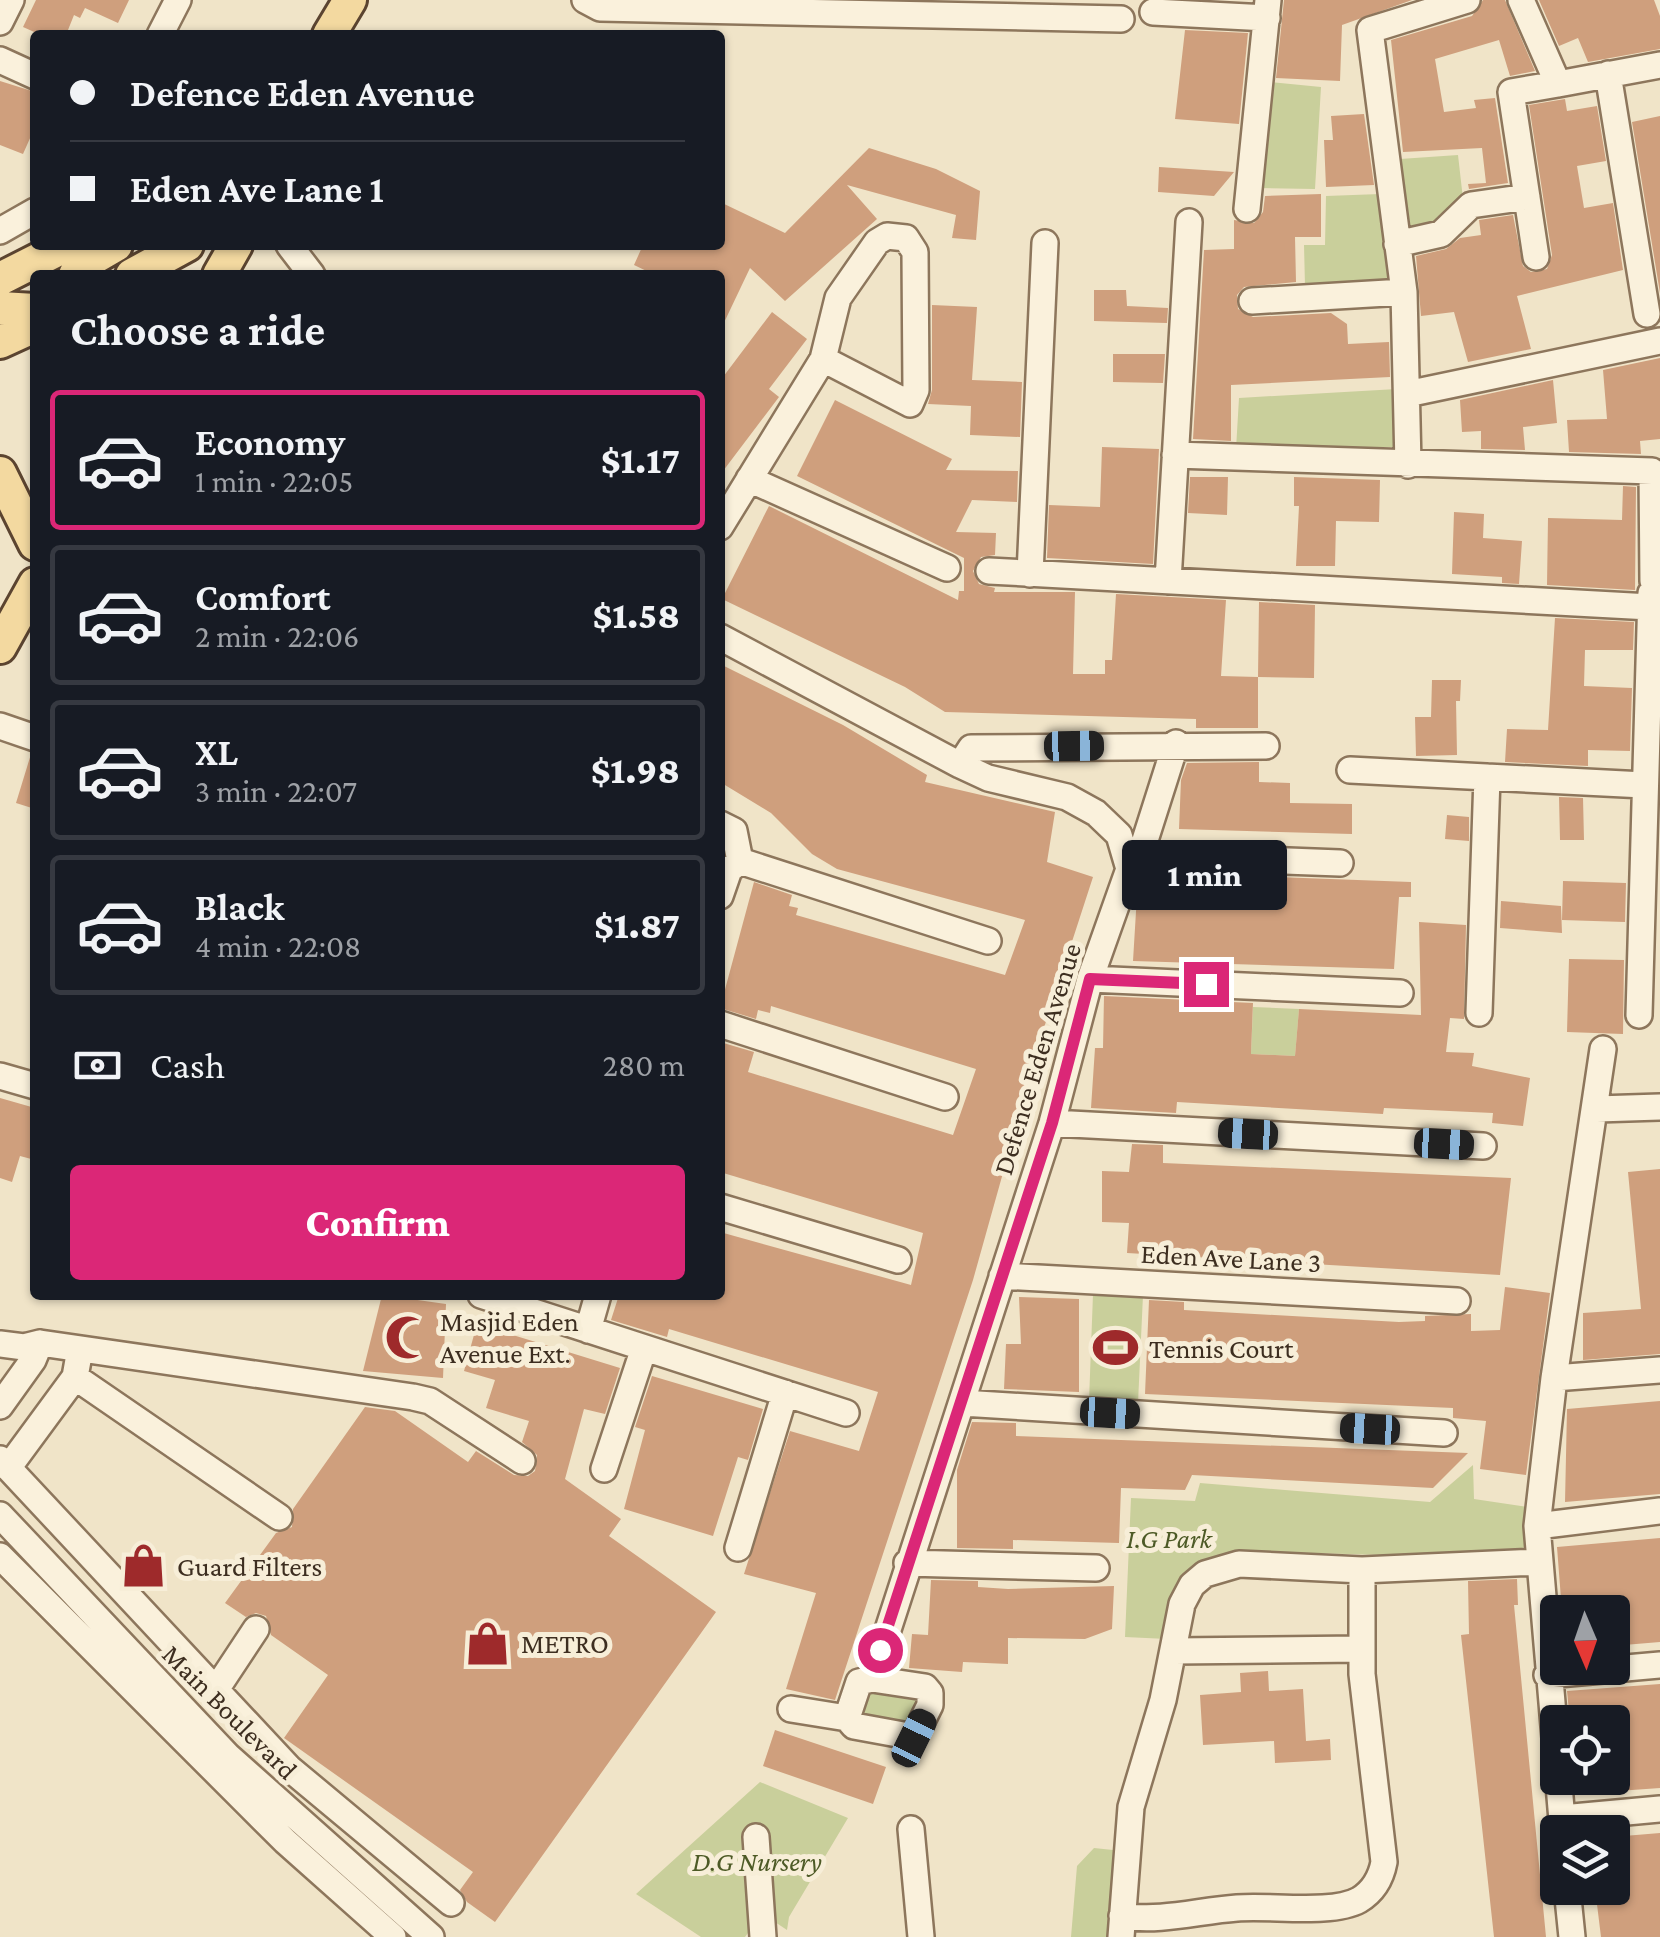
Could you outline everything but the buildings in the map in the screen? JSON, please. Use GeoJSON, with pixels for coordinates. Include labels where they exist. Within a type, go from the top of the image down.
{"type":"FeatureCollection","features":[{"type":"Feature","properties":{"kind":"main road"},"geometry":{"type":"LineString","coordinates":[[335,30],[350,0]]}},
{"type":"Feature","properties":{"kind":"main road"},"geometry":{"type":"LineString","coordinates":[[0,279],[57,250]]}},
{"type":"Feature","properties":{"kind":"main road"},"geometry":{"type":"LineString","coordinates":[[77,270],[107,250]]}},
{"type":"Feature","properties":{"kind":"main road"},"geometry":{"type":"LineString","coordinates":[[141,270],[177,250]]}},
{"type":"Feature","properties":{"kind":"main road"},"geometry":{"type":"LineString","coordinates":[[0,308],[30,310]]}},
{"type":"Feature","properties":{"kind":"main road"},"geometry":{"type":"LineString","coordinates":[[0,342],[30,328]]}},
{"type":"Feature","properties":{"kind":"main road"},"geometry":{"type":"LineString","coordinates":[[0,473],[30,534]]}},
{"type":"Feature","properties":{"kind":"main road"},"geometry":{"type":"LineString","coordinates":[[0,647],[30,593]]}},
{"type":"Feature","properties":{"kind":"street"},"geometry":{"type":"LineString","coordinates":[[0,22],[11,0]]}},
{"type":"Feature","properties":{"kind":"street"},"geometry":{"type":"LineString","coordinates":[[163,30],[178,0]]}},
{"type":"Feature","properties":{"kind":"street"},"geometry":{"type":"LineString","coordinates":[[584,0],[600,8],[1121,18]]}},
{"type":"Feature","properties":{"kind":"street"},"geometry":{"type":"LineString","coordinates":[[1408,465],[1404,292],[1370,30],[1467,0]]}},
{"type":"Feature","properties":{"kind":"street"},"geometry":{"type":"LineString","coordinates":[[1522,0],[1558,84]]}},
{"type":"Feature","properties":{"kind":"street"},"geometry":{"type":"LineString","coordinates":[[1153,12],[1268,9],[1248,209]]}},
{"type":"Feature","properties":{"kind":"street"},"geometry":{"type":"LineString","coordinates":[[0,60],[30,74]]}},
{"type":"Feature","properties":{"kind":"street"},"geometry":{"type":"LineString","coordinates":[[1536,257],[1511,92],[1660,66]]}},
{"type":"Feature","properties":{"kind":"street"},"geometry":{"type":"LineString","coordinates":[[1608,74],[1648,314]]}},
{"type":"Feature","properties":{"kind":"street"},"geometry":{"type":"LineString","coordinates":[[1396,244],[1441,234],[1471,205],[1527,196]]}},
{"type":"Feature","properties":{"kind":"street"},"geometry":{"type":"LineString","coordinates":[[0,231],[30,214]]}},
{"type":"Feature","properties":{"kind":"street"},"geometry":{"type":"LineString","coordinates":[[1168,581],[1190,222]]}},
{"type":"Feature","properties":{"kind":"street"},"geometry":{"type":"LineString","coordinates":[[725,519],[824,358],[838,298],[877,242],[886,236],[906,238],[915,252],[916,390],[910,404],[824,358]]}},
{"type":"Feature","properties":{"kind":"street"},"geometry":{"type":"LineString","coordinates":[[1030,574],[1045,243]]}},
{"type":"Feature","properties":{"kind":"street"},"geometry":{"type":"LineString","coordinates":[[293,250],[308,270]]}},
{"type":"Feature","properties":{"kind":"street"},"geometry":{"type":"LineString","coordinates":[[1252,301],[1404,292]]}},
{"type":"Feature","properties":{"kind":"street"},"geometry":{"type":"LineString","coordinates":[[1408,394],[1660,340]]}},
{"type":"Feature","properties":{"kind":"street"},"geometry":{"type":"LineString","coordinates":[[1175,454],[1656,471],[1640,1015]]}},
{"type":"Feature","properties":{"kind":"street"},"geometry":{"type":"LineString","coordinates":[[749,478],[947,568]]}},
{"type":"Feature","properties":{"kind":"street"},"geometry":{"type":"LineString","coordinates":[[989,571],[1168,581],[1654,588]]}},
{"type":"Feature","properties":{"kind":"street"},"geometry":{"type":"LineString","coordinates":[[725,639],[960,765],[988,778],[1083,805],[1119,835],[1134,856],[1340,863]]}},
{"type":"Feature","properties":{"kind":"street"},"geometry":{"type":"LineString","coordinates":[[0,711],[30,720]]}},
{"type":"Feature","properties":{"kind":"street"},"geometry":{"type":"LineString","coordinates":[[0,726],[30,736]]}},
{"type":"Feature","properties":{"kind":"street"},"geometry":{"type":"LineString","coordinates":[[960,765],[971,748],[1176,743],[1266,746]]}},
{"type":"Feature","properties":{"kind":"street","name":"Defence Eden Avenue"},"geometry":{"type":"LineString","coordinates":[[847,1718],[859,1682],[872,1679],[1052,1123],[1090,979],[1176,743]]}},
{"type":"Feature","properties":{"kind":"street"},"geometry":{"type":"LineString","coordinates":[[1350,770],[1644,785]]}},
{"type":"Feature","properties":{"kind":"street"},"geometry":{"type":"LineString","coordinates":[[1479,1012],[1486,777]]}},
{"type":"Feature","properties":{"kind":"street"},"geometry":{"type":"LineString","coordinates":[[725,826],[734,831],[740,861]]}},
{"type":"Feature","properties":{"kind":"street"},"geometry":{"type":"LineString","coordinates":[[725,880],[728,870],[740,861]]}},
{"type":"Feature","properties":{"kind":"street"},"geometry":{"type":"LineString","coordinates":[[740,861],[988,941]]}},
{"type":"Feature","properties":{"kind":"street"},"geometry":{"type":"LineString","coordinates":[[1090,979],[1400,993]]}},
{"type":"Feature","properties":{"kind":"street"},"geometry":{"type":"LineString","coordinates":[[725,1026],[945,1096]]}},
{"type":"Feature","properties":{"kind":"street"},"geometry":{"type":"LineString","coordinates":[[1541,1595],[1537,1526],[1554,1378],[1603,1049]]}},
{"type":"Feature","properties":{"kind":"street"},"geometry":{"type":"LineString","coordinates":[[0,1076],[30,1085]]}},
{"type":"Feature","properties":{"kind":"street"},"geometry":{"type":"LineString","coordinates":[[1597,1109],[1660,1107]]}},
{"type":"Feature","properties":{"kind":"street"},"geometry":{"type":"LineString","coordinates":[[1052,1123],[1483,1146]]}},
{"type":"Feature","properties":{"kind":"street"},"geometry":{"type":"LineString","coordinates":[[725,1209],[898,1260]]}},
{"type":"Feature","properties":{"kind":"street","name":"Eden Ave Lane 3"},"geometry":{"type":"LineString","coordinates":[[1002,1276],[1457,1301]]}},
{"type":"Feature","properties":{"kind":"street"},"geometry":{"type":"LineString","coordinates":[[495,1300],[846,1413]]}},
{"type":"Feature","properties":{"kind":"street"},"geometry":{"type":"LineString","coordinates":[[588,1330],[597,1300]]}},
{"type":"Feature","properties":{"kind":"street"},"geometry":{"type":"LineString","coordinates":[[0,1329],[28,1333],[40,1343]]}},
{"type":"Feature","properties":{"kind":"street"},"geometry":{"type":"LineString","coordinates":[[0,1406],[33,1360],[40,1343]]}},
{"type":"Feature","properties":{"kind":"street"},"geometry":{"type":"LineString","coordinates":[[0,1344],[24,1348],[40,1343],[378,1390],[430,1401],[522,1462]]}},
{"type":"Feature","properties":{"kind":"street"},"geometry":{"type":"LineString","coordinates":[[604,1469],[644,1348]]}},
{"type":"Feature","properties":{"kind":"street"},"geometry":{"type":"LineString","coordinates":[[80,1350],[75,1376],[4,1464],[289,1768],[451,1903]]}},
{"type":"Feature","properties":{"kind":"street"},"geometry":{"type":"LineString","coordinates":[[1554,1378],[1660,1370]]}},
{"type":"Feature","properties":{"kind":"street"},"geometry":{"type":"LineString","coordinates":[[75,1376],[279,1517]]}},
{"type":"Feature","properties":{"kind":"street"},"geometry":{"type":"LineString","coordinates":[[738,1548],[785,1394]]}},
{"type":"Feature","properties":{"kind":"street"},"geometry":{"type":"LineString","coordinates":[[962,1404],[1444,1434]]}},
{"type":"Feature","properties":{"kind":"street"},"geometry":{"type":"LineString","coordinates":[[1537,1526],[1660,1512]]}},
{"type":"Feature","properties":{"kind":"street","name":"Main Boulevard"},"geometry":{"type":"LineString","coordinates":[[0,1514],[228,1756],[431,1937]]}},
{"type":"Feature","properties":{"kind":"street","name":"Main Boulevard"},"geometry":{"type":"LineString","coordinates":[[0,1556],[285,1841],[393,1937]]}},
{"type":"Feature","properties":{"kind":"street"},"geometry":{"type":"LineString","coordinates":[[1362,1570],[1360,1649],[1384,1862],[1372,1888],[1340,1906],[1232,1908],[1122,1926],[1132,1807],[1174,1651],[1182,1604],[1192,1584],[1205,1574],[1239,1564],[1362,1570],[1539,1562]]}},
{"type":"Feature","properties":{"kind":"street"},"geometry":{"type":"LineString","coordinates":[[907,1564],[1096,1568]]}},
{"type":"Feature","properties":{"kind":"street"},"geometry":{"type":"LineString","coordinates":[[217,1688],[256,1629]]}},
{"type":"Feature","properties":{"kind":"street"},"geometry":{"type":"LineString","coordinates":[[1174,1651],[1360,1649]]}},
{"type":"Feature","properties":{"kind":"street"},"geometry":{"type":"LineString","coordinates":[[1630,1668],[1660,1665]]}},
{"type":"Feature","properties":{"kind":"street"},"geometry":{"type":"LineString","coordinates":[[791,1709],[847,1718],[854,1726],[914,1738],[930,1705],[930,1693],[925,1687],[872,1679]]}},
{"type":"Feature","properties":{"kind":"street"},"geometry":{"type":"LineString","coordinates":[[1548,1685],[1561,1815]]}},
{"type":"Feature","properties":{"kind":"street"},"geometry":{"type":"LineString","coordinates":[[1629,1815],[1660,1810]]}},
{"type":"Feature","properties":{"kind":"street"},"geometry":{"type":"LineString","coordinates":[[911,1829],[921,1937]]}},
{"type":"Feature","properties":{"kind":"street"},"geometry":{"type":"LineString","coordinates":[[756,1837],[763,1937]]}},
{"type":"Feature","properties":{"kind":"street"},"geometry":{"type":"LineString","coordinates":[[1569,1905],[1572,1937]]}},
{"type":"Feature","properties":{"kind":"green space"},"geometry":{"type":"Polygon","coordinates":[[[1270,82],[1321,87],[1315,189],[1261,188],[1270,82]]]}},
{"type":"Feature","properties":{"kind":"green space"},"geometry":{"type":"Polygon","coordinates":[[[1458,155],[1463,199],[1434,228],[1406,229],[1400,159],[1458,155]]]}},
{"type":"Feature","properties":{"kind":"green space"},"geometry":{"type":"Polygon","coordinates":[[[1380,194],[1388,280],[1305,286],[1304,245],[1325,245],[1326,196],[1380,194]]]}},
{"type":"Feature","properties":{"kind":"green space"},"geometry":{"type":"Polygon","coordinates":[[[1397,389],[1397,447],[1236,449],[1239,398],[1397,389]]]}},
{"type":"Feature","properties":{"kind":"green space"},"geometry":{"type":"Polygon","coordinates":[[[1253,1007],[1299,1009],[1295,1056],[1251,1054],[1253,1007]]]}},
{"type":"Feature","properties":{"kind":"green space","name":"Tennis Court"},"geometry":{"type":"Polygon","coordinates":[[[1093,1294],[1143,1295],[1138,1403],[1089,1401],[1093,1294]]]}},
{"type":"Feature","properties":{"kind":"green space","name":"I.G Park"},"geometry":{"type":"Polygon","coordinates":[[[1473,1465],[1474,1499],[1527,1507],[1525,1547],[1492,1558],[1275,1552],[1218,1558],[1167,1639],[1125,1637],[1131,1498],[1195,1501],[1200,1483],[1430,1502],[1473,1465]]]}},
{"type":"Feature","properties":{"kind":"green space"},"geometry":{"type":"Polygon","coordinates":[[[872,1689],[916,1697],[916,1712],[906,1725],[865,1720],[858,1710],[863,1694],[872,1689]]]}},
{"type":"Feature","properties":{"kind":"green space","name":"D.G Nursery"},"geometry":{"type":"Polygon","coordinates":[[[760,1782],[848,1818],[789,1917],[787,1930],[772,1920],[757,1921],[745,1937],[701,1937],[636,1894],[760,1782]]]}},
{"type":"Feature","properties":{"kind":"green space"},"geometry":{"type":"Polygon","coordinates":[[[1094,1848],[1113,1850],[1110,1937],[1071,1937],[1077,1866],[1094,1848]]]}},
{"type":"Feature","properties":{"kind":"place","name":"Masjid Eden Avenue Ext."},"geometry":{"type":"Point","coordinates":[407,1337]}},
{"type":"Feature","properties":{"kind":"place","name":"Tennis Court"},"geometry":{"type":"Point","coordinates":[1116,1348]}},
{"type":"Feature","properties":{"kind":"place","name":"Guard Filters"},"geometry":{"type":"Point","coordinates":[144,1566]}},
{"type":"Feature","properties":{"kind":"place","name":"METRO"},"geometry":{"type":"Point","coordinates":[488,1643]}},
{"type":"Feature","properties":{"kind":"route"},"geometry":{"type":"LineString","coordinates":[[880,1650],[1052,1123],[1090,979],[1206,984]]}}]}
